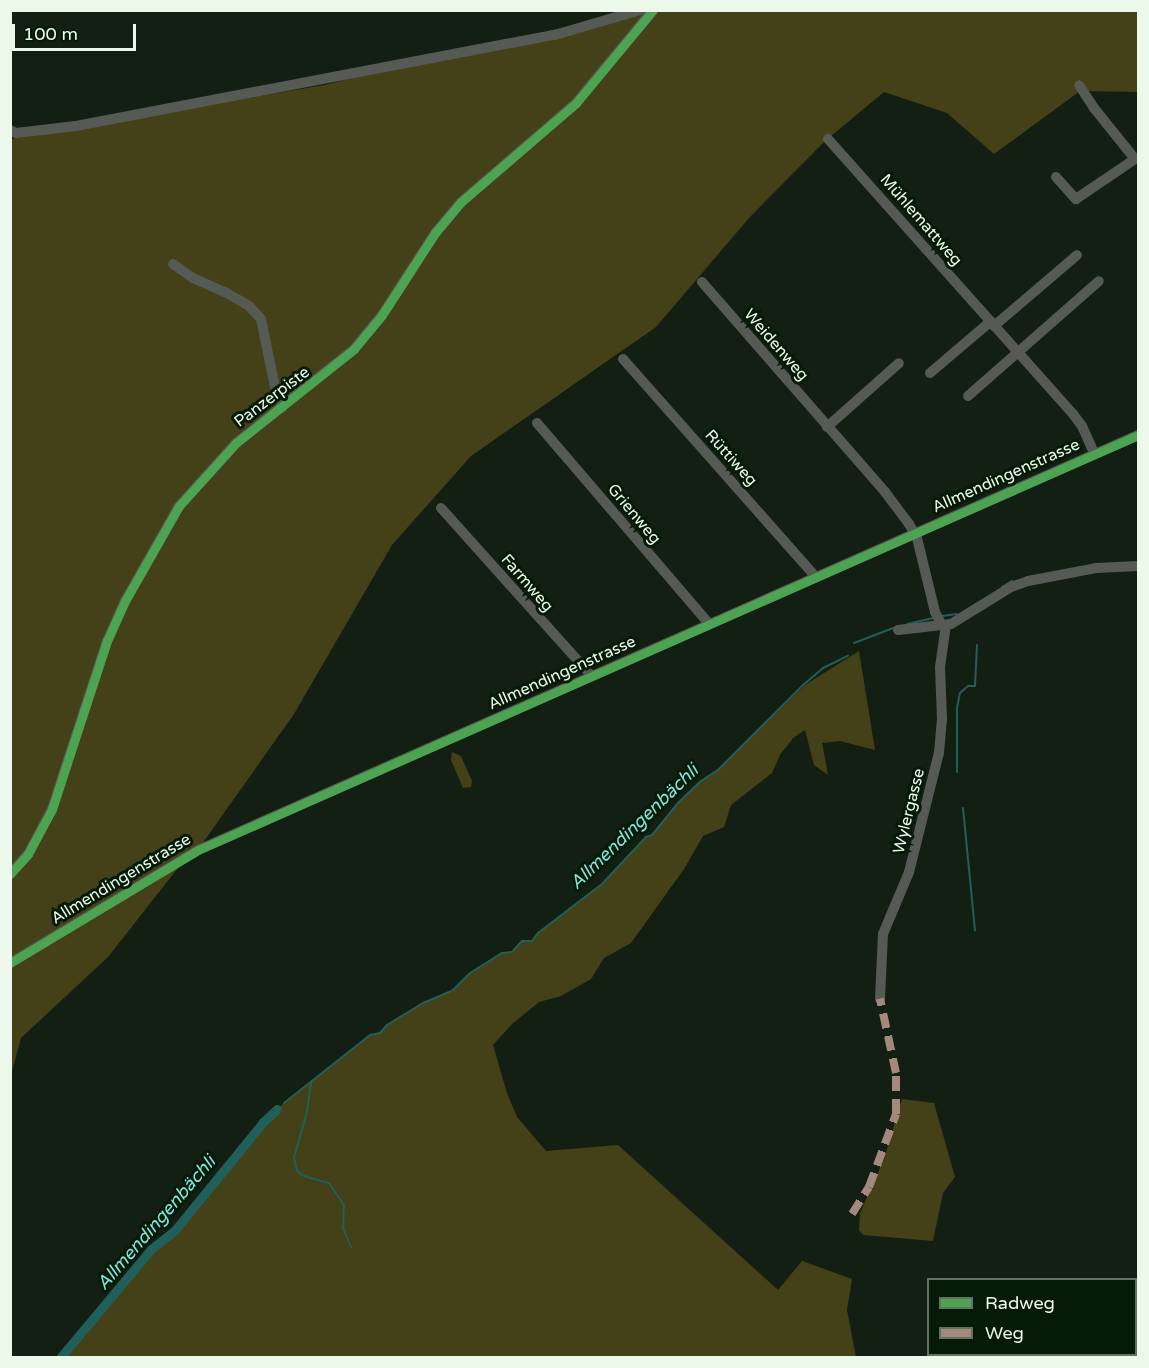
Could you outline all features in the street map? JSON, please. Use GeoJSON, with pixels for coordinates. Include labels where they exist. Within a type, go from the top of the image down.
{"type":"FeatureCollection","features":[{"type":"Feature","properties":{"kind":"street"},"geometry":{"type":"LineString","coordinates":[[10,130],[16,133],[76,126],[555,35],[640,10]]}},
{"type":"Feature","properties":{"kind":"street","name":"Panzerpiste"},"geometry":{"type":"LineString","coordinates":[[10,874],[28,854],[52,809],[107,641],[125,601],[169,522],[198,483],[236,443],[354,350],[382,315],[435,233],[461,202],[568,111],[653,10]]}},
{"type":"Feature","properties":{"kind":"street"},"geometry":{"type":"LineString","coordinates":[[1056,177],[1076,199],[1137,159],[1094,108],[1079,85]]}},
{"type":"Feature","properties":{"kind":"street","name":"Mühlemattweg"},"geometry":{"type":"LineString","coordinates":[[828,139],[1078,420],[1094,453]]}},
{"type":"Feature","properties":{"kind":"street"},"geometry":{"type":"LineString","coordinates":[[930,374],[1077,255]]}},
{"type":"Feature","properties":{"kind":"street"},"geometry":{"type":"LineString","coordinates":[[174,264],[193,278],[249,306],[261,319],[276,392],[282,408]]}},
{"type":"Feature","properties":{"kind":"street"},"geometry":{"type":"LineString","coordinates":[[968,396],[1099,281]]}},
{"type":"Feature","properties":{"kind":"street","name":"Weidenweg"},"geometry":{"type":"LineString","coordinates":[[702,282],[893,502],[914,532]]}},
{"type":"Feature","properties":{"kind":"street","name":"Rüttiweg"},"geometry":{"type":"LineString","coordinates":[[623,359],[816,577]]}},
{"type":"Feature","properties":{"kind":"street"},"geometry":{"type":"LineString","coordinates":[[827,428],[899,363]]}},
{"type":"Feature","properties":{"kind":"street","name":"Grienweg"},"geometry":{"type":"LineString","coordinates":[[537,423],[709,624]]}},
{"type":"Feature","properties":{"kind":"street","name":"Allmendingenstrasse"},"geometry":{"type":"LineString","coordinates":[[10,963],[198,850],[1138,435]]}},
{"type":"Feature","properties":{"kind":"street","name":"Farmweg"},"geometry":{"type":"LineString","coordinates":[[441,508],[592,676]]}},
{"type":"Feature","properties":{"kind":"street","name":"Wylergasse"},"geometry":{"type":"LineString","coordinates":[[880,999],[883,934],[909,872],[939,753],[942,719],[940,667],[944,625],[935,612],[914,532]]}},
{"type":"Feature","properties":{"kind":"street"},"geometry":{"type":"LineString","coordinates":[[898,630],[956,622],[1003,592],[1028,581],[1096,568],[1138,566]]}},
{"type":"Feature","properties":{"kind":"shaded area"},"geometry":{"type":"Polygon","coordinates":[[[632,11],[1138,11],[1138,92],[1080,91],[994,154],[947,113],[884,92],[825,141],[749,218],[656,327],[471,456],[392,545],[294,714],[202,844],[181,864],[108,957],[21,1038],[11,1075],[11,139],[324,85],[632,11]]]}},
{"type":"Feature","properties":{"kind":"shaded area"},"geometry":{"type":"Polygon","coordinates":[[[859,651],[875,750],[840,741],[822,743],[828,775],[814,765],[805,730],[793,738],[780,755],[772,773],[731,805],[724,827],[703,836],[684,869],[631,943],[604,958],[591,979],[561,996],[539,1002],[512,1024],[493,1045],[507,1093],[517,1117],[546,1151],[618,1145],[778,1290],[802,1261],[852,1279],[847,1310],[856,1357],[60,1357],[151,1249],[175,1230],[263,1122],[286,1101],[370,1035],[380,1033],[387,1025],[423,1003],[453,989],[470,973],[502,953],[512,951],[522,941],[532,941],[538,933],[602,884],[646,837],[652,835],[678,803],[701,781],[718,770],[805,685],[859,651]]]}},
{"type":"Feature","properties":{"kind":"shaded area"},"geometry":{"type":"Polygon","coordinates":[[[452,752],[461,756],[472,781],[471,787],[463,788],[451,760],[452,752]]]}},
{"type":"Feature","properties":{"kind":"shaded area"},"geometry":{"type":"Polygon","coordinates":[[[902,1099],[934,1103],[955,1177],[943,1193],[933,1241],[863,1235],[859,1230],[860,1213],[884,1159],[902,1099]]]}},
{"type":"Feature","properties":{"kind":"waterway"},"geometry":{"type":"LineString","coordinates":[[1002,587],[1012,581]]}},
{"type":"Feature","properties":{"kind":"waterway"},"geometry":{"type":"LineString","coordinates":[[942,616],[957,614]]}},
{"type":"Feature","properties":{"kind":"waterway","name":"Allmendingenbächli"},"geometry":{"type":"LineString","coordinates":[[907,624],[933,618]]}},
{"type":"Feature","properties":{"kind":"waterway","name":"Allmendingenbächli"},"geometry":{"type":"LineString","coordinates":[[854,643],[893,628]]}},
{"type":"Feature","properties":{"kind":"waterway"},"geometry":{"type":"LineString","coordinates":[[957,772],[957,708],[960,693],[968,686],[975,686],[977,645]]}},
{"type":"Feature","properties":{"kind":"waterway","name":"Allmendingenbächli"},"geometry":{"type":"LineString","coordinates":[[284,1103],[370,1035],[380,1033],[387,1025],[423,1003],[453,990],[470,973],[502,953],[512,952],[522,941],[532,941],[538,933],[602,884],[646,837],[652,835],[678,803],[701,781],[718,770],[803,685],[823,668],[848,656]]}},
{"type":"Feature","properties":{"kind":"waterway"},"geometry":{"type":"LineString","coordinates":[[963,808],[975,930]]}},
{"type":"Feature","properties":{"kind":"waterway"},"geometry":{"type":"LineString","coordinates":[[311,1083],[307,1112],[294,1157],[297,1171],[304,1176],[329,1183],[344,1205],[343,1228],[351,1247]]}},
{"type":"Feature","properties":{"kind":"waterway","name":"Allmendingenbächli"},"geometry":{"type":"LineString","coordinates":[[60,1358],[151,1249],[175,1230],[263,1122],[277,1109]]}},
{"type":"Feature","properties":{"kind":"marked path"},"geometry":{"type":"LineString","coordinates":[[852,1214],[869,1187],[896,1114],[896,1073],[880,999]]}},
{"type":"Feature","properties":{"kind":"cycle path"},"geometry":{"type":"LineString","coordinates":[[10,874],[28,854],[52,809],[107,641],[125,601],[179,506],[236,443],[354,349],[382,315],[435,233],[461,202],[576,103],[653,10]]}},
{"type":"Feature","properties":{"kind":"cycle path"},"geometry":{"type":"LineString","coordinates":[[10,963],[198,850],[1138,435]]}}]}
